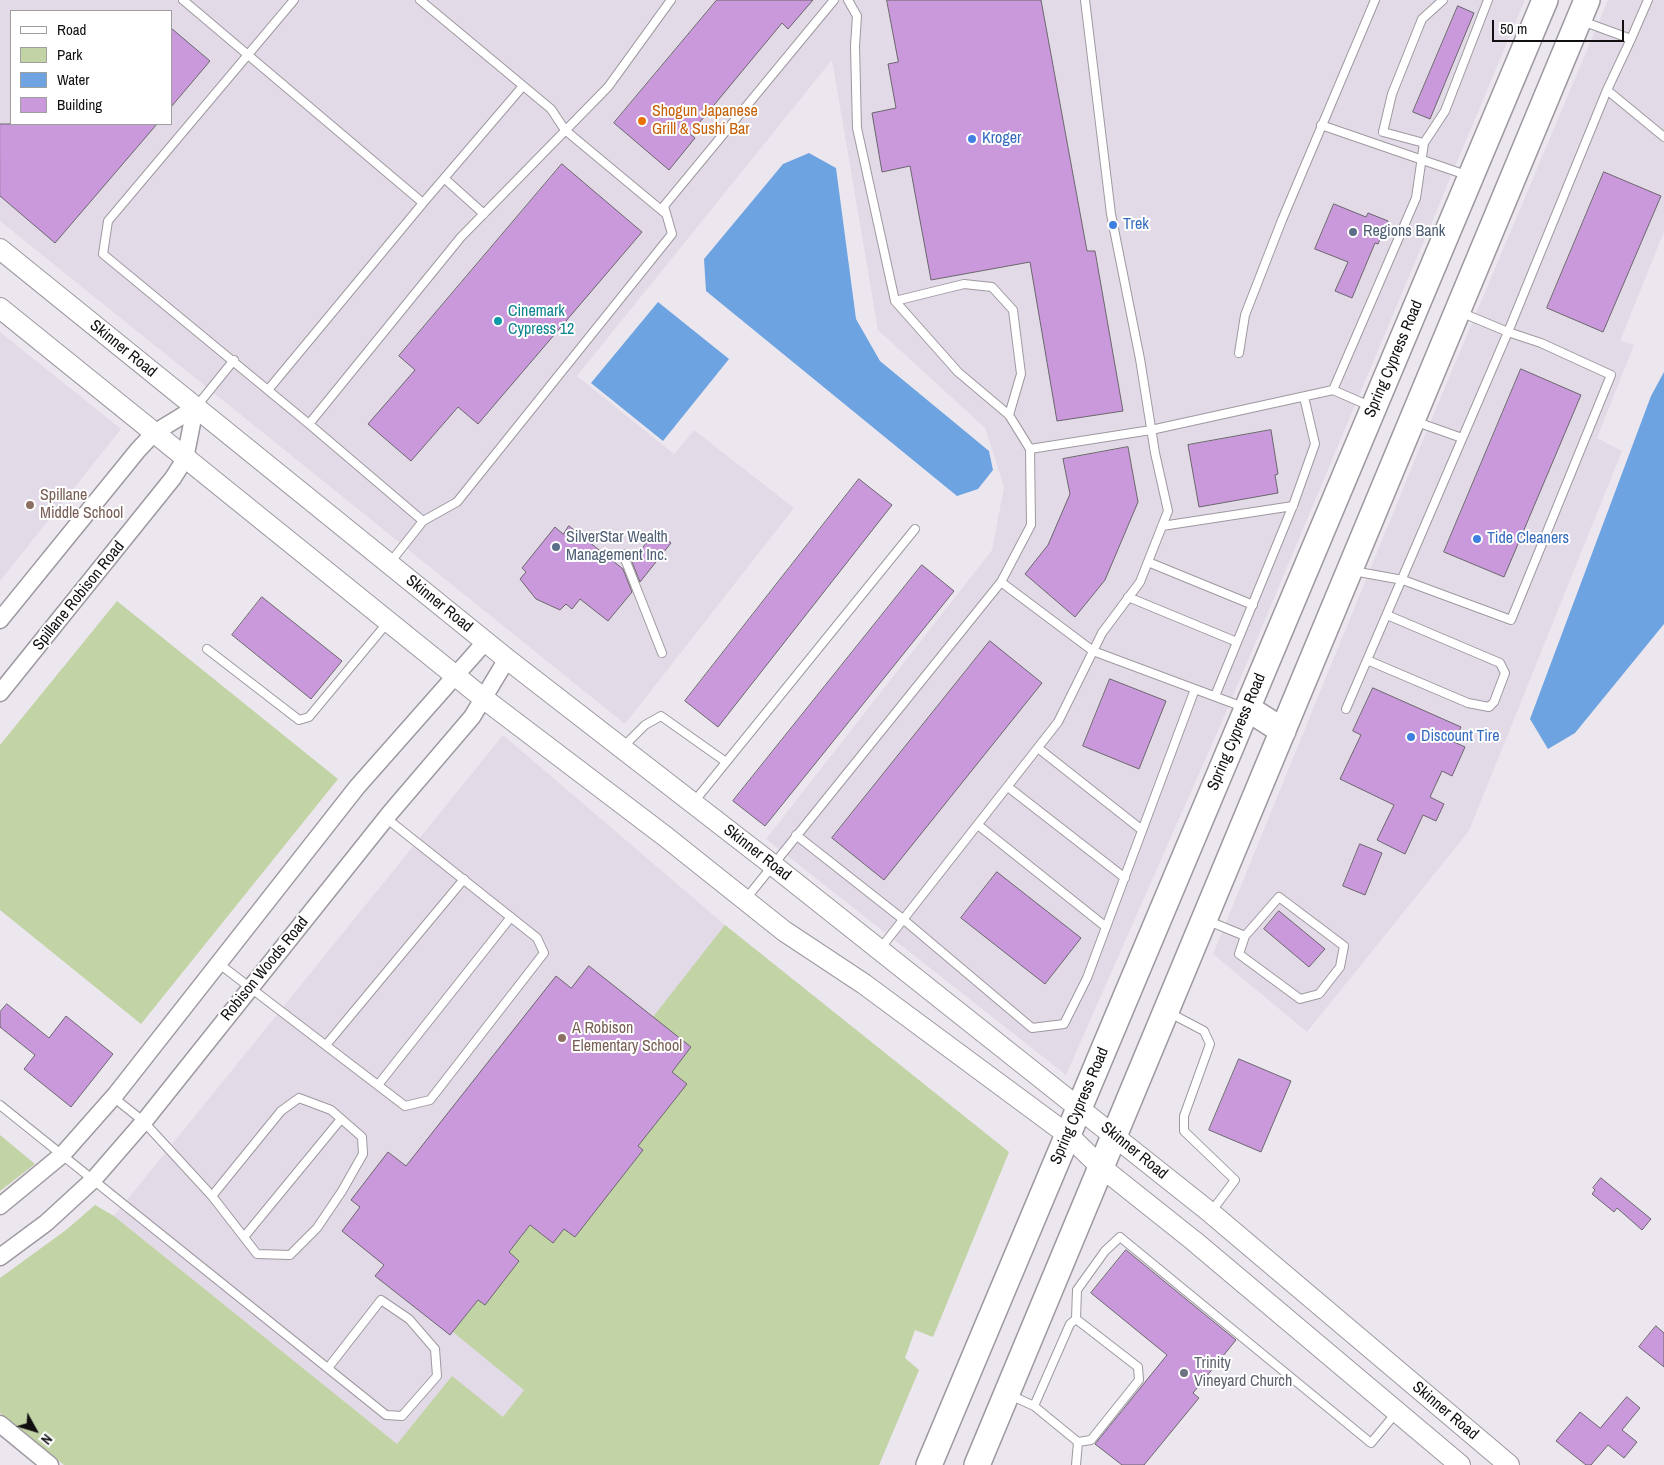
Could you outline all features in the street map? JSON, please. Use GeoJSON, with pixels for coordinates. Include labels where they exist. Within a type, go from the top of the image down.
{"type":"FeatureCollection","features":[{"type":"Feature","properties":{"kind":"main road"},"geometry":{"type":"LineString","coordinates":[[977,1465],[1583,10],[1541,4]]}},
{"type":"Feature","properties":{"kind":"main road","name":"Spring Cypress Road"},"geometry":{"type":"LineString","coordinates":[[929,1465],[1471,177],[1541,4]]}},
{"type":"Feature","properties":{"kind":"main road"},"geometry":{"type":"LineString","coordinates":[[1374,407],[1412,420]]}},
{"type":"Feature","properties":{"kind":"main road"},"geometry":{"type":"LineString","coordinates":[[1247,708],[1283,731]]}},
{"type":"Feature","properties":{"kind":"street","name":"Skinner Road"},"geometry":{"type":"LineString","coordinates":[[0,249],[507,658],[880,950],[1211,1213],[1509,1465]]}},
{"type":"Feature","properties":{"kind":"street","name":"Skinner Road"},"geometry":{"type":"LineString","coordinates":[[0,308],[185,459],[389,620],[483,698],[784,931],[864,984],[945,1042],[1068,1135],[1101,1167],[1194,1240],[1460,1465]]}},
{"type":"Feature","properties":{"kind":"street"},"geometry":{"type":"LineString","coordinates":[[0,620],[138,450],[154,433],[195,408]]}},
{"type":"Feature","properties":{"kind":"street","name":"Spillane Robison Road"},"geometry":{"type":"LineString","coordinates":[[2,688],[173,478],[185,459],[195,408]]}},
{"type":"Feature","properties":{"kind":"street"},"geometry":{"type":"LineString","coordinates":[[0,1206],[63,1154],[113,1097],[358,787],[454,675],[486,641]]}},
{"type":"Feature","properties":{"kind":"street","name":"Robison Woods Road"},"geometry":{"type":"LineString","coordinates":[[0,1256],[46,1223],[94,1179],[143,1122],[386,818],[472,717],[507,658]]}},
{"type":"Feature","properties":{"kind":"street"},"geometry":{"type":"LineString","coordinates":[[1399,1413],[1421,1391]]}},
{"type":"Feature","properties":{"kind":"street"},"geometry":{"type":"LineString","coordinates":[[0,1424],[50,1465]]}},
{"type":"Feature","properties":{"kind":"lane"},"geometry":{"type":"LineString","coordinates":[[183,0],[423,203]]}},
{"type":"Feature","properties":{"kind":"lane"},"geometry":{"type":"LineString","coordinates":[[294,0],[108,222],[103,254],[234,360],[423,521]]}},
{"type":"Feature","properties":{"kind":"lane"},"geometry":{"type":"LineString","coordinates":[[420,0],[551,109],[565,130],[666,214]]}},
{"type":"Feature","properties":{"kind":"lane"},"geometry":{"type":"LineString","coordinates":[[309,424],[461,237],[608,86],[671,0]]}},
{"type":"Feature","properties":{"kind":"lane"},"geometry":{"type":"LineString","coordinates":[[389,564],[423,521],[457,502],[672,234],[664,206],[834,0]]}},
{"type":"Feature","properties":{"kind":"lane"},"geometry":{"type":"LineString","coordinates":[[745,900],[1001,582],[1031,525],[1030,449],[1009,415],[958,372],[895,301],[857,128],[855,46],[857,16],[848,0]]}},
{"type":"Feature","properties":{"kind":"lane"},"geometry":{"type":"LineString","coordinates":[[880,950],[1058,722],[1102,633],[1140,582],[1168,512],[1111,214],[1085,0]]}},
{"type":"Feature","properties":{"kind":"lane"},"geometry":{"type":"LineString","coordinates":[[1239,353],[1245,315],[1321,125],[1375,0]]}},
{"type":"Feature","properties":{"kind":"lane"},"geometry":{"type":"LineString","coordinates":[[1424,143],[1383,132],[1392,94],[1422,19],[1443,0]]}},
{"type":"Feature","properties":{"kind":"lane"},"geometry":{"type":"LineString","coordinates":[[1333,390],[1416,198],[1424,143],[1445,111],[1488,0]]}},
{"type":"Feature","properties":{"kind":"lane"},"geometry":{"type":"LineString","coordinates":[[1346,709],[1508,332],[1607,90],[1632,39],[1648,0]]}},
{"type":"Feature","properties":{"kind":"lane"},"geometry":{"type":"LineString","coordinates":[[1583,10],[1632,39]]}},
{"type":"Feature","properties":{"kind":"lane"},"geometry":{"type":"LineString","coordinates":[[268,390],[523,86]]}},
{"type":"Feature","properties":{"kind":"lane"},"geometry":{"type":"LineString","coordinates":[[1607,90],[1664,137]]}},
{"type":"Feature","properties":{"kind":"lane"},"geometry":{"type":"LineString","coordinates":[[1321,125],[1471,177]]}},
{"type":"Feature","properties":{"kind":"lane"},"geometry":{"type":"LineString","coordinates":[[445,179],[484,214]]}},
{"type":"Feature","properties":{"kind":"lane"},"geometry":{"type":"LineString","coordinates":[[895,301],[964,284],[992,287],[1013,310],[1021,374],[1009,415]]}},
{"type":"Feature","properties":{"kind":"lane"},"geometry":{"type":"LineString","coordinates":[[1350,570],[1403,580],[1511,620],[1612,375],[1541,343],[1508,332],[1458,311]]}},
{"type":"Feature","properties":{"kind":"lane"},"geometry":{"type":"LineString","coordinates":[[195,408],[234,360]]}},
{"type":"Feature","properties":{"kind":"lane"},"geometry":{"type":"LineString","coordinates":[[1030,449],[1151,430],[1333,390],[1374,407]]}},
{"type":"Feature","properties":{"kind":"lane"},"geometry":{"type":"LineString","coordinates":[[1215,696],[1253,605],[1315,444],[1304,397]]}},
{"type":"Feature","properties":{"kind":"lane"},"geometry":{"type":"LineString","coordinates":[[1412,420],[1462,438]]}},
{"type":"Feature","properties":{"kind":"lane"},"geometry":{"type":"LineString","coordinates":[[1162,526],[1292,506]]}},
{"type":"Feature","properties":{"kind":"lane"},"geometry":{"type":"LineString","coordinates":[[693,803],[915,529]]}},
{"type":"Feature","properties":{"kind":"lane"},"geometry":{"type":"LineString","coordinates":[[623,554],[662,653]]}},
{"type":"Feature","properties":{"kind":"lane"},"geometry":{"type":"LineString","coordinates":[[1148,562],[1253,605]]}},
{"type":"Feature","properties":{"kind":"lane"},"geometry":{"type":"LineString","coordinates":[[1001,582],[1093,651],[1247,708]]}},
{"type":"Feature","properties":{"kind":"lane"},"geometry":{"type":"LineString","coordinates":[[1128,597],[1238,642]]}},
{"type":"Feature","properties":{"kind":"lane"},"geometry":{"type":"LineString","coordinates":[[1367,660],[1468,703],[1488,707],[1494,702],[1505,673],[1500,664],[1388,615]]}},
{"type":"Feature","properties":{"kind":"lane"},"geometry":{"type":"LineString","coordinates":[[207,649],[299,720],[309,717],[389,620]]}},
{"type":"Feature","properties":{"kind":"lane"},"geometry":{"type":"LineString","coordinates":[[796,835],[904,920],[1032,1028],[1064,1024],[1087,978],[1195,689]]}},
{"type":"Feature","properties":{"kind":"lane"},"geometry":{"type":"LineString","coordinates":[[622,748],[645,725],[662,716],[726,762]]}},
{"type":"Feature","properties":{"kind":"lane"},"geometry":{"type":"LineString","coordinates":[[1038,748],[1142,830]]}},
{"type":"Feature","properties":{"kind":"lane"},"geometry":{"type":"LineString","coordinates":[[1008,787],[1125,878]]}},
{"type":"Feature","properties":{"kind":"lane"},"geometry":{"type":"LineString","coordinates":[[218,963],[405,1106],[430,1100],[544,953],[537,938],[464,878],[386,818]]}},
{"type":"Feature","properties":{"kind":"lane"},"geometry":{"type":"LineString","coordinates":[[978,825],[1106,927]]}},
{"type":"Feature","properties":{"kind":"lane"},"geometry":{"type":"LineString","coordinates":[[326,1045],[464,878]]}},
{"type":"Feature","properties":{"kind":"lane"},"geometry":{"type":"LineString","coordinates":[[1279,897],[1344,946],[1340,967],[1319,994],[1300,999],[1239,954],[1244,936],[1279,897]]}},
{"type":"Feature","properties":{"kind":"lane"},"geometry":{"type":"LineString","coordinates":[[378,1085],[512,917]]}},
{"type":"Feature","properties":{"kind":"lane"},"geometry":{"type":"LineString","coordinates":[[1204,920],[1244,936]]}},
{"type":"Feature","properties":{"kind":"lane"},"geometry":{"type":"LineString","coordinates":[[1166,1011],[1204,1031],[1210,1044],[1184,1116],[1184,1131],[1235,1180],[1211,1213]]}},
{"type":"Feature","properties":{"kind":"lane"},"geometry":{"type":"LineString","coordinates":[[113,1097],[143,1122],[212,1196],[257,1254],[290,1255],[317,1228],[363,1154],[362,1137],[331,1110],[298,1098],[281,1111],[212,1196]]}},
{"type":"Feature","properties":{"kind":"lane"},"geometry":{"type":"LineString","coordinates":[[0,1105],[63,1154],[328,1368],[386,1414],[402,1416],[437,1376],[435,1349],[409,1319],[381,1300],[328,1368]]}},
{"type":"Feature","properties":{"kind":"lane"},"geometry":{"type":"LineString","coordinates":[[244,1237],[341,1119]]}},
{"type":"Feature","properties":{"kind":"lane"},"geometry":{"type":"LineString","coordinates":[[1034,1406],[1070,1324],[1076,1319],[1077,1290],[1105,1251],[1120,1237],[1371,1443],[1399,1413]]}},
{"type":"Feature","properties":{"kind":"lane"},"geometry":{"type":"LineString","coordinates":[[1006,1394],[1034,1406],[1078,1442],[1091,1440],[1139,1380],[1138,1367],[1076,1319]]}},
{"type":"Feature","properties":{"kind":"lane"},"geometry":{"type":"LineString","coordinates":[[1076,1465],[1078,1442]]}},
{"type":"Feature","properties":{"kind":"shaded area"},"geometry":{"type":"Polygon","coordinates":[[[0,0],[1525,0],[1228,708],[1066,1075],[766,839],[992,550],[1004,487],[985,428],[878,330],[832,60],[577,376],[674,454],[694,430],[794,508],[625,724],[0,221],[0,0]]]}},
{"type":"Feature","properties":{"kind":"shaded area"},"geometry":{"type":"Polygon","coordinates":[[[1608,0],[1664,0],[1664,232],[1620,341],[1634,345],[1597,438],[1622,451],[1469,831],[1307,1032],[1213,954],[1427,430],[1608,0]]]}},
{"type":"Feature","properties":{"kind":"shaded area","name":"Spillane Middle School"},"geometry":{"type":"Polygon","coordinates":[[[0,332],[121,429],[0,581],[0,332]]]}},
{"type":"Feature","properties":{"kind":"shaded area","name":"A Robison Elementary School"},"geometry":{"type":"Polygon","coordinates":[[[503,735],[725,925],[1009,1152],[933,1337],[915,1330],[905,1358],[919,1370],[879,1465],[385,1465],[396,1444],[114,1216],[503,735]]]}},
{"type":"Feature","properties":{"kind":"green space"},"geometry":{"type":"Polygon","coordinates":[[[117,601],[338,779],[141,1024],[0,910],[0,745],[117,601]]]}},
{"type":"Feature","properties":{"kind":"green space"},"geometry":{"type":"Polygon","coordinates":[[[725,925],[1009,1152],[933,1337],[915,1330],[905,1358],[919,1370],[879,1465],[64,1465],[0,1413],[0,1278],[66,1230],[95,1205],[114,1216],[397,1444],[452,1376],[503,1417],[524,1390],[453,1332],[478,1300],[485,1305],[519,1261],[504,1249],[518,1240],[530,1225],[553,1243],[564,1229],[575,1237],[643,1150],[634,1142],[654,1126],[687,1084],[672,1072],[691,1047],[653,1017],[725,925]]]}},
{"type":"Feature","properties":{"kind":"green space"},"geometry":{"type":"Polygon","coordinates":[[[0,1135],[35,1164],[0,1191],[0,1135]]]}},
{"type":"Feature","properties":{"kind":"water"},"geometry":{"type":"Polygon","coordinates":[[[809,153],[836,168],[856,319],[880,361],[989,451],[993,470],[978,489],[957,496],[706,291],[704,259],[783,164],[809,153]]]}},
{"type":"Feature","properties":{"kind":"water"},"geometry":{"type":"Polygon","coordinates":[[[658,302],[729,359],[663,441],[591,383],[658,302]]]}},
{"type":"Feature","properties":{"kind":"water"},"geometry":{"type":"Polygon","coordinates":[[[1664,372],[1664,624],[1575,733],[1548,749],[1530,719],[1651,396],[1664,372]]]}},
{"type":"Feature","properties":{"kind":"building"},"geometry":{"type":"Polygon","coordinates":[[[717,0],[813,0],[788,29],[782,23],[690,134],[695,138],[669,170],[614,123],[717,0]]]}},
{"type":"Feature","properties":{"kind":"building","name":"Kroger"},"geometry":{"type":"Polygon","coordinates":[[[887,0],[1041,0],[1087,251],[1095,251],[1123,411],[1057,421],[1030,262],[931,280],[910,166],[882,172],[872,113],[896,108],[888,64],[898,62],[887,0]]]}},
{"type":"Feature","properties":{"kind":"building"},"geometry":{"type":"Polygon","coordinates":[[[1458,6],[1474,13],[1430,119],[1413,112],[1458,6]]]}},
{"type":"Feature","properties":{"kind":"building"},"geometry":{"type":"Polygon","coordinates":[[[172,29],[210,61],[172,106],[172,29]]]}},
{"type":"Feature","properties":{"kind":"building"},"geometry":{"type":"Polygon","coordinates":[[[0,124],[156,125],[55,243],[0,196],[0,124]]]}},
{"type":"Feature","properties":{"kind":"building","name":"Cinemark Cypress 12"},"geometry":{"type":"Polygon","coordinates":[[[562,164],[642,232],[478,424],[458,407],[411,461],[368,424],[415,370],[399,356],[562,164]]]}},
{"type":"Feature","properties":{"kind":"building"},"geometry":{"type":"Polygon","coordinates":[[[1604,172],[1661,196],[1603,332],[1547,308],[1604,172]]]}},
{"type":"Feature","properties":{"kind":"building","name":"Regions Bank"},"geometry":{"type":"Polygon","coordinates":[[[1334,204],[1366,217],[1368,213],[1388,221],[1378,244],[1375,243],[1352,298],[1335,291],[1348,262],[1315,249],[1334,204]]]}},
{"type":"Feature","properties":{"kind":"building"},"geometry":{"type":"Polygon","coordinates":[[[1521,369],[1581,395],[1504,577],[1444,552],[1521,369]]]}},
{"type":"Feature","properties":{"kind":"building"},"geometry":{"type":"Polygon","coordinates":[[[1271,430],[1278,474],[1275,475],[1278,493],[1199,507],[1188,445],[1271,430]]]}},
{"type":"Feature","properties":{"kind":"building"},"geometry":{"type":"Polygon","coordinates":[[[1128,447],[1138,502],[1105,580],[1075,617],[1025,574],[1048,545],[1070,494],[1063,459],[1128,447]]]}},
{"type":"Feature","properties":{"kind":"building"},"geometry":{"type":"Polygon","coordinates":[[[859,479],[892,505],[718,727],[685,701],[859,479]]]}},
{"type":"Feature","properties":{"kind":"building"},"geometry":{"type":"Polygon","coordinates":[[[569,526],[623,569],[632,592],[608,621],[580,599],[572,609],[566,604],[560,610],[536,599],[520,579],[526,572],[522,568],[555,527],[563,534],[569,526]]]}},
{"type":"Feature","properties":{"kind":"building"},"geometry":{"type":"Polygon","coordinates":[[[656,531],[671,543],[640,582],[632,562],[656,531]]]}},
{"type":"Feature","properties":{"kind":"building"},"geometry":{"type":"Polygon","coordinates":[[[922,565],[954,591],[765,826],[733,801],[922,565]]]}},
{"type":"Feature","properties":{"kind":"building"},"geometry":{"type":"Polygon","coordinates":[[[262,597],[342,661],[311,699],[232,635],[262,597]]]}},
{"type":"Feature","properties":{"kind":"building"},"geometry":{"type":"Polygon","coordinates":[[[990,641],[1042,683],[884,880],[832,838],[990,641]]]}},
{"type":"Feature","properties":{"kind":"building"},"geometry":{"type":"Polygon","coordinates":[[[1110,679],[1166,701],[1139,769],[1083,746],[1110,679]]]}},
{"type":"Feature","properties":{"kind":"building"},"geometry":{"type":"Polygon","coordinates":[[[1373,688],[1461,727],[1454,742],[1465,747],[1452,776],[1442,771],[1430,797],[1444,804],[1436,821],[1423,815],[1405,854],[1377,840],[1394,805],[1340,779],[1361,735],[1353,731],[1373,688]]]}},
{"type":"Feature","properties":{"kind":"building"},"geometry":{"type":"Polygon","coordinates":[[[1360,844],[1382,853],[1365,895],[1343,886],[1360,844]]]}},
{"type":"Feature","properties":{"kind":"building"},"geometry":{"type":"Polygon","coordinates":[[[997,872],[1081,938],[1045,984],[961,918],[997,872]]]}},
{"type":"Feature","properties":{"kind":"building"},"geometry":{"type":"Polygon","coordinates":[[[1279,911],[1325,949],[1309,967],[1264,929],[1279,911]]]}},
{"type":"Feature","properties":{"kind":"building"},"geometry":{"type":"Polygon","coordinates":[[[589,966],[691,1047],[672,1072],[687,1084],[638,1146],[643,1150],[575,1237],[564,1229],[553,1243],[530,1225],[509,1252],[519,1261],[485,1305],[478,1300],[450,1335],[375,1276],[384,1265],[342,1231],[360,1207],[351,1200],[388,1152],[406,1166],[556,976],[571,988],[589,966]]]}},
{"type":"Feature","properties":{"kind":"building"},"geometry":{"type":"Polygon","coordinates":[[[7,1004],[49,1038],[66,1016],[113,1054],[71,1107],[24,1069],[35,1055],[0,1027],[0,1012],[7,1004]]]}},
{"type":"Feature","properties":{"kind":"building"},"geometry":{"type":"Polygon","coordinates":[[[1239,1059],[1291,1081],[1261,1152],[1209,1130],[1239,1059]]]}},
{"type":"Feature","properties":{"kind":"building"},"geometry":{"type":"Polygon","coordinates":[[[1601,1178],[1651,1219],[1642,1230],[1617,1208],[1614,1212],[1592,1194],[1595,1190],[1593,1188],[1601,1178]]]}},
{"type":"Feature","properties":{"kind":"building"},"geometry":{"type":"Polygon","coordinates":[[[1126,1250],[1236,1340],[1193,1393],[1199,1398],[1144,1465],[1122,1465],[1095,1444],[1167,1355],[1091,1293],[1126,1250]]]}},
{"type":"Feature","properties":{"kind":"building"},"geometry":{"type":"Polygon","coordinates":[[[1656,1326],[1664,1333],[1664,1367],[1639,1347],[1656,1326]]]}},
{"type":"Feature","properties":{"kind":"building"},"geometry":{"type":"Polygon","coordinates":[[[1627,1397],[1640,1408],[1622,1430],[1637,1442],[1624,1458],[1608,1445],[1591,1465],[1586,1465],[1556,1441],[1580,1412],[1600,1428],[1627,1397]]]}},
{"type":"Feature","properties":{"kind":"place","name":"Shogun Japanese Grill & Sushi Bar"},"geometry":{"type":"Point","coordinates":[642,121]}},
{"type":"Feature","properties":{"kind":"place","name":"Kroger"},"geometry":{"type":"Point","coordinates":[972,139]}},
{"type":"Feature","properties":{"kind":"place","name":"Trek"},"geometry":{"type":"Point","coordinates":[1113,225]}},
{"type":"Feature","properties":{"kind":"place","name":"Regions Bank"},"geometry":{"type":"Point","coordinates":[1353,232]}},
{"type":"Feature","properties":{"kind":"place","name":"Cinemark Cypress 12"},"geometry":{"type":"Point","coordinates":[498,321]}},
{"type":"Feature","properties":{"kind":"place","name":"Spillane Middle School"},"geometry":{"type":"Point","coordinates":[30,505]}},
{"type":"Feature","properties":{"kind":"place","name":"Tide Cleaners"},"geometry":{"type":"Point","coordinates":[1477,539]}},
{"type":"Feature","properties":{"kind":"place","name":"SilverStar Wealth Management Inc."},"geometry":{"type":"Point","coordinates":[556,547]}},
{"type":"Feature","properties":{"kind":"place","name":"Discount Tire"},"geometry":{"type":"Point","coordinates":[1411,737]}},
{"type":"Feature","properties":{"kind":"place","name":"A Robison Elementary School"},"geometry":{"type":"Point","coordinates":[562,1038]}},
{"type":"Feature","properties":{"kind":"place","name":"Trinity Vineyard Church"},"geometry":{"type":"Point","coordinates":[1184,1373]}}]}
